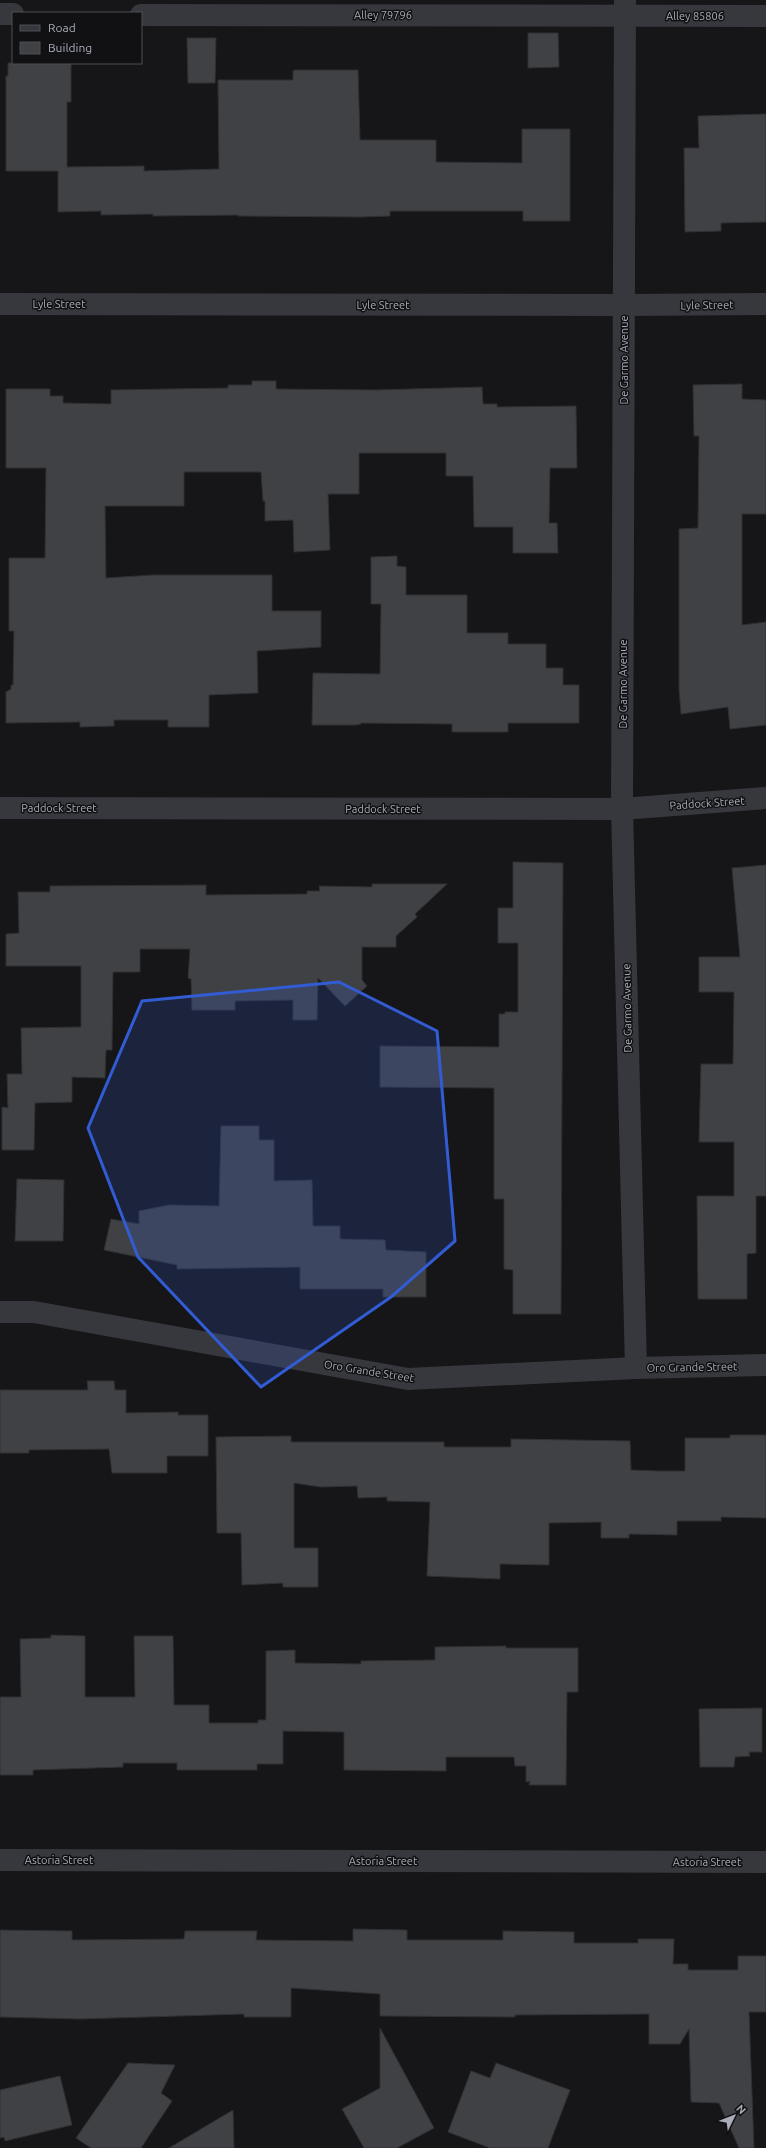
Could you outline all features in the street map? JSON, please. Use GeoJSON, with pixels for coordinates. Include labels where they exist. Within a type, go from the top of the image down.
{"type":"FeatureCollection","features":[{"type":"Feature","properties":{"kind":"street","name":"Alley 79796"},"geometry":{"type":"LineString","coordinates":[[142,15],[625,8]]}},
{"type":"Feature","properties":{"kind":"street","name":"Alley 85806"},"geometry":{"type":"LineString","coordinates":[[625,8],[766,16]]}},
{"type":"Feature","properties":{"kind":"street","name":"De Garmo Avenue"},"geometry":{"type":"LineString","coordinates":[[625,8],[622,809],[636,1368]]}},
{"type":"Feature","properties":{"kind":"street"},"geometry":{"type":"LineString","coordinates":[[0,14],[12,14]]}},
{"type":"Feature","properties":{"kind":"street","name":"Lyle Street"},"geometry":{"type":"LineString","coordinates":[[0,304],[624,306],[766,304]]}},
{"type":"Feature","properties":{"kind":"street","name":"Paddock Street"},"geometry":{"type":"LineString","coordinates":[[0,808],[622,809],[766,798]]}},
{"type":"Feature","properties":{"kind":"street","name":"Oro Grande Street"},"geometry":{"type":"LineString","coordinates":[[0,1312],[34,1312],[408,1379],[636,1368],[766,1366]]}},
{"type":"Feature","properties":{"kind":"street","name":"Astoria Street"},"geometry":{"type":"LineString","coordinates":[[0,1860],[766,1862]]}},
{"type":"Feature","properties":{"kind":"highlighted area"},"geometry":{"type":"Polygon","coordinates":[[[339,982],[437,1031],[455,1241],[391,1297],[261,1387],[138,1257],[88,1128],[142,1001],[339,982]]]}},
{"type":"Feature","properties":{"kind":"building"},"geometry":{"type":"Polygon","coordinates":[[[528,33],[558,33],[559,67],[528,68],[528,33]]]}},
{"type":"Feature","properties":{"kind":"building"},"geometry":{"type":"Polygon","coordinates":[[[187,38],[216,38],[215,83],[188,83],[187,38]]]}},
{"type":"Feature","properties":{"kind":"building"},"geometry":{"type":"Polygon","coordinates":[[[8,63],[71,64],[71,102],[67,102],[67,167],[144,166],[144,171],[219,169],[218,80],[293,80],[293,71],[295,70],[358,70],[360,140],[436,140],[436,162],[522,163],[522,129],[570,129],[570,221],[523,221],[523,211],[390,211],[390,216],[360,217],[238,215],[153,216],[153,214],[101,215],[101,211],[58,212],[58,171],[6,171],[6,76],[8,76],[8,63]]]}},
{"type":"Feature","properties":{"kind":"building"},"geometry":{"type":"Polygon","coordinates":[[[766,114],[766,222],[721,223],[721,231],[685,232],[684,148],[699,148],[698,116],[766,114]]]}},
{"type":"Feature","properties":{"kind":"building"},"geometry":{"type":"Polygon","coordinates":[[[252,381],[276,381],[276,389],[375,390],[482,387],[483,404],[497,404],[497,407],[576,406],[577,468],[550,468],[549,523],[557,523],[558,553],[513,553],[513,527],[474,527],[473,476],[446,476],[446,453],[359,453],[359,494],[328,494],[330,550],[294,552],[293,520],[265,521],[265,501],[263,501],[261,472],[184,472],[184,506],[105,506],[106,578],[153,575],[272,575],[272,611],[321,611],[321,647],[257,651],[258,693],[209,695],[209,727],[168,727],[168,720],[114,720],[114,726],[80,727],[80,722],[6,723],[6,692],[11,689],[11,685],[13,685],[14,631],[9,631],[9,558],[45,558],[46,468],[6,468],[6,389],[50,389],[50,396],[63,396],[63,403],[111,404],[111,390],[228,388],[228,385],[252,385],[252,381]]]}},
{"type":"Feature","properties":{"kind":"building"},"geometry":{"type":"Polygon","coordinates":[[[742,384],[742,399],[766,400],[766,514],[742,514],[742,625],[766,622],[766,725],[730,729],[728,707],[681,714],[679,689],[679,529],[698,528],[699,436],[694,436],[693,385],[742,384]]]}},
{"type":"Feature","properties":{"kind":"building"},"geometry":{"type":"Polygon","coordinates":[[[397,556],[397,566],[406,567],[406,595],[467,595],[467,633],[508,633],[508,644],[546,644],[546,668],[563,668],[563,685],[579,685],[579,723],[508,723],[508,732],[452,732],[452,724],[361,723],[356,725],[312,725],[313,673],[380,674],[381,604],[371,604],[371,557],[397,556]]]}},
{"type":"Feature","properties":{"kind":"building"},"geometry":{"type":"Polygon","coordinates":[[[513,862],[563,863],[561,1314],[513,1314],[513,1270],[504,1269],[504,1199],[494,1199],[494,1088],[380,1087],[380,1046],[499,1047],[499,1014],[505,1014],[505,1012],[518,1012],[518,943],[498,943],[498,908],[513,908],[513,862]]]}},
{"type":"Feature","properties":{"kind":"building"},"geometry":{"type":"Polygon","coordinates":[[[766,865],[766,1196],[756,1196],[756,1253],[747,1254],[747,1299],[698,1299],[697,1196],[734,1196],[734,1142],[699,1142],[701,1064],[733,1064],[734,992],[699,992],[699,957],[740,957],[732,868],[766,865]]]}},
{"type":"Feature","properties":{"kind":"building"},"geometry":{"type":"Polygon","coordinates":[[[372,884],[447,884],[415,914],[417,917],[396,936],[396,947],[362,947],[362,980],[367,986],[345,1006],[318,978],[317,1020],[293,1020],[293,1000],[235,1001],[235,1010],[192,1010],[191,979],[188,978],[190,949],[140,949],[140,972],[113,972],[112,1050],[106,1050],[105,1078],[72,1077],[72,1102],[35,1103],[34,1150],[2,1150],[2,1107],[8,1108],[7,1074],[22,1074],[21,1028],[81,1027],[81,966],[6,966],[6,934],[19,933],[18,892],[50,892],[50,886],[206,885],[206,895],[307,894],[307,891],[320,891],[319,886],[372,887],[372,884]]]}},
{"type":"Feature","properties":{"kind":"building"},"geometry":{"type":"Polygon","coordinates":[[[221,1126],[259,1126],[259,1140],[274,1140],[274,1181],[312,1180],[313,1226],[340,1226],[340,1239],[385,1240],[386,1250],[426,1252],[426,1297],[383,1297],[383,1289],[300,1289],[300,1267],[177,1269],[177,1265],[104,1250],[111,1219],[139,1224],[139,1211],[169,1205],[219,1206],[221,1126]]]}},
{"type":"Feature","properties":{"kind":"building"},"geometry":{"type":"Polygon","coordinates":[[[17,1179],[64,1180],[63,1241],[15,1241],[17,1179]]]}},
{"type":"Feature","properties":{"kind":"building"},"geometry":{"type":"Polygon","coordinates":[[[87,1381],[114,1381],[115,1390],[126,1390],[126,1413],[178,1412],[178,1415],[208,1415],[208,1456],[167,1456],[167,1473],[112,1473],[109,1449],[29,1450],[29,1453],[0,1453],[0,1390],[88,1390],[87,1381]]]}},
{"type":"Feature","properties":{"kind":"building"},"geometry":{"type":"Polygon","coordinates":[[[730,1435],[766,1435],[766,1518],[721,1517],[721,1521],[677,1521],[677,1535],[629,1534],[629,1538],[601,1538],[601,1522],[549,1523],[549,1565],[500,1564],[500,1579],[427,1576],[430,1502],[387,1501],[387,1497],[358,1498],[357,1486],[321,1487],[294,1483],[294,1548],[318,1548],[318,1587],[283,1587],[283,1583],[242,1585],[241,1533],[217,1533],[216,1437],[291,1436],[291,1442],[444,1442],[444,1447],[511,1447],[511,1439],[630,1441],[631,1470],[685,1471],[685,1438],[730,1438],[730,1435]]]}},
{"type":"Feature","properties":{"kind":"building"},"geometry":{"type":"Polygon","coordinates":[[[51,1635],[85,1636],[85,1697],[135,1697],[134,1636],[173,1636],[174,1705],[209,1705],[209,1723],[258,1723],[258,1720],[266,1720],[266,1651],[295,1650],[295,1663],[361,1664],[361,1661],[435,1660],[435,1647],[506,1646],[506,1648],[578,1648],[578,1692],[567,1692],[566,1785],[529,1785],[530,1781],[526,1782],[526,1766],[515,1766],[514,1757],[446,1757],[446,1771],[344,1770],[344,1732],[283,1731],[283,1764],[257,1764],[257,1770],[177,1770],[177,1763],[123,1763],[123,1767],[33,1770],[33,1775],[0,1775],[0,1697],[21,1697],[20,1639],[51,1638],[51,1635]]]}},
{"type":"Feature","properties":{"kind":"building"},"geometry":{"type":"Polygon","coordinates":[[[762,1708],[762,1752],[749,1752],[750,1756],[735,1757],[734,1767],[700,1767],[699,1709],[762,1708]]]}},
{"type":"Feature","properties":{"kind":"building"},"geometry":{"type":"Polygon","coordinates":[[[353,1929],[407,1930],[407,1940],[503,1940],[503,1931],[574,1932],[574,1943],[638,1943],[638,1939],[674,1939],[673,1964],[688,1964],[688,1970],[738,1970],[738,1956],[766,1956],[766,2012],[749,2012],[754,2148],[739,2148],[719,2103],[691,2102],[689,2029],[680,2044],[649,2044],[649,2014],[515,2015],[515,2017],[380,2016],[380,1994],[291,1988],[291,2017],[244,2017],[244,2014],[80,2019],[0,2017],[0,1930],[72,1931],[72,1940],[184,1939],[185,1931],[257,1931],[256,1940],[353,1941],[353,1929]]]}},
{"type":"Feature","properties":{"kind":"building"},"geometry":{"type":"Polygon","coordinates":[[[380,2028],[434,2128],[397,2148],[364,2148],[342,2109],[380,2088],[380,2028]]]}},
{"type":"Feature","properties":{"kind":"building"},"geometry":{"type":"Polygon","coordinates":[[[128,2063],[175,2065],[161,2093],[172,2101],[141,2148],[91,2148],[76,2138],[128,2063]]]}},
{"type":"Feature","properties":{"kind":"building"},"geometry":{"type":"Polygon","coordinates":[[[496,2063],[570,2090],[548,2148],[490,2148],[448,2132],[471,2071],[490,2078],[496,2063]]]}},
{"type":"Feature","properties":{"kind":"building"},"geometry":{"type":"Polygon","coordinates":[[[60,2076],[72,2125],[5,2141],[4,2137],[0,2138],[0,2090],[60,2076]]]}},
{"type":"Feature","properties":{"kind":"building"},"geometry":{"type":"Polygon","coordinates":[[[233,2110],[234,2148],[169,2148],[233,2110]]]}}]}
